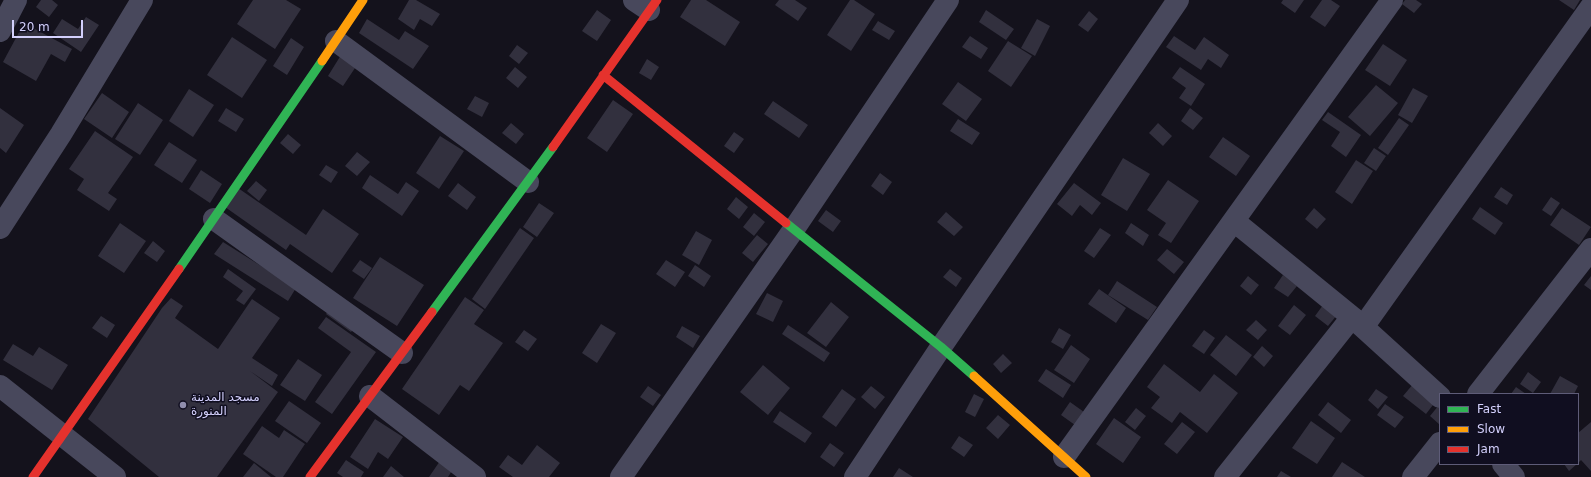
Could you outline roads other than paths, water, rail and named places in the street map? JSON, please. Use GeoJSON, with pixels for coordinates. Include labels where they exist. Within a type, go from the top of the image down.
{"type":"FeatureCollection","features":[{"type":"Feature","properties":{"kind":"street"},"geometry":{"type":"LineString","coordinates":[[0,31],[16,0]]}},
{"type":"Feature","properties":{"kind":"street"},"geometry":{"type":"LineString","coordinates":[[3,218],[62,134],[142,0]]}},
{"type":"Feature","properties":{"kind":"street"},"geometry":{"type":"LineString","coordinates":[[32,477],[214,219],[336,41],[362,0]]}},
{"type":"Feature","properties":{"kind":"street"},"geometry":{"type":"LineString","coordinates":[[621,477],[794,229],[948,0]]}},
{"type":"Feature","properties":{"kind":"street"},"geometry":{"type":"LineString","coordinates":[[855,477],[941,347],[1178,0]]}},
{"type":"Feature","properties":{"kind":"street"},"geometry":{"type":"LineString","coordinates":[[604,75],[941,347],[1074,470],[1234,221],[1392,0]]}},
{"type":"Feature","properties":{"kind":"street"},"geometry":{"type":"LineString","coordinates":[[310,477],[528,182],[604,75],[647,4]]}},
{"type":"Feature","properties":{"kind":"street"},"geometry":{"type":"LineString","coordinates":[[1226,477],[1357,322],[1591,7]]}},
{"type":"Feature","properties":{"kind":"street"},"geometry":{"type":"LineString","coordinates":[[336,41],[528,182]]}},
{"type":"Feature","properties":{"kind":"street"},"geometry":{"type":"LineString","coordinates":[[214,219],[402,353]]}},
{"type":"Feature","properties":{"kind":"street"},"geometry":{"type":"LineString","coordinates":[[1234,221],[1357,322],[1439,396]]}},
{"type":"Feature","properties":{"kind":"street"},"geometry":{"type":"LineString","coordinates":[[1479,393],[1591,249]]}},
{"type":"Feature","properties":{"kind":"street"},"geometry":{"type":"LineString","coordinates":[[0,386],[115,477]]}},
{"type":"Feature","properties":{"kind":"street"},"geometry":{"type":"LineString","coordinates":[[370,396],[475,477]]}},
{"type":"Feature","properties":{"kind":"street"},"geometry":{"type":"LineString","coordinates":[[1413,477],[1439,444]]}},
{"type":"Feature","properties":{"kind":"street"},"geometry":{"type":"LineString","coordinates":[[1504,465],[1514,477]]}},
{"type":"Feature","properties":{"kind":"place","name":"مسجد المدينة المنورة"},"geometry":{"type":"Point","coordinates":[183,405]}}]}
